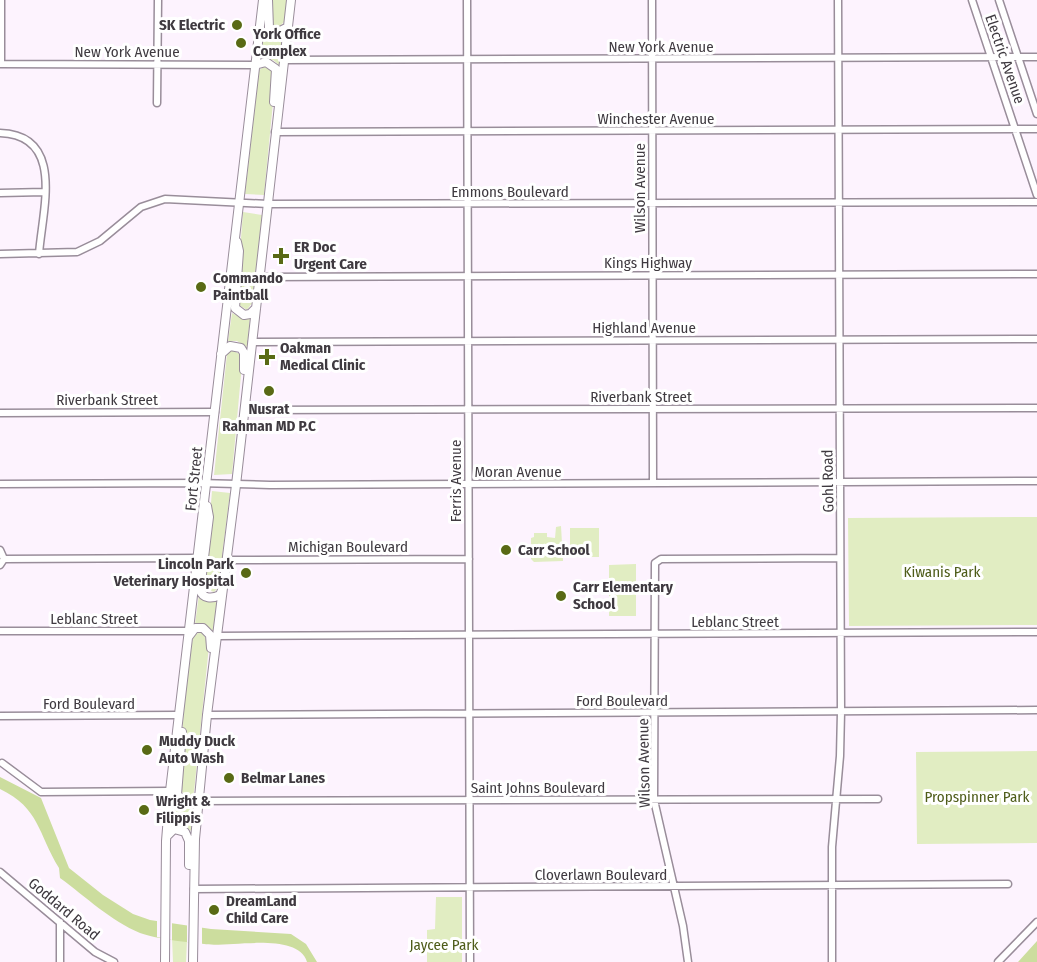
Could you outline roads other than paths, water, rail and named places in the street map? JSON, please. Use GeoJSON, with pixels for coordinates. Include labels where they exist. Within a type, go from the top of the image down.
{"type":"FeatureCollection","features":[{"type":"Feature","properties":{"kind":"main road","name":"Fort Street"},"geometry":{"type":"LineString","coordinates":[[165,962],[166,840],[170,791],[224,349],[263,0]]}},
{"type":"Feature","properties":{"kind":"main road"},"geometry":{"type":"LineString","coordinates":[[268,0],[269,28],[278,32],[288,27]]}},
{"type":"Feature","properties":{"kind":"main road"},"geometry":{"type":"LineString","coordinates":[[193,962],[198,801],[291,0]]}},
{"type":"Feature","properties":{"kind":"main road"},"geometry":{"type":"LineString","coordinates":[[255,65],[266,62],[276,69],[272,128],[275,134]]}},
{"type":"Feature","properties":{"kind":"main road"},"geometry":{"type":"LineString","coordinates":[[235,238],[239,251],[235,309],[244,315],[250,314],[256,308]]}},
{"type":"Feature","properties":{"kind":"main road"},"geometry":{"type":"LineString","coordinates":[[224,349],[237,346],[244,353],[240,408],[243,419]]}},
{"type":"Feature","properties":{"kind":"main road"},"geometry":{"type":"LineString","coordinates":[[205,496],[209,517],[200,590],[203,595],[214,598],[220,595],[223,588]]}},
{"type":"Feature","properties":{"kind":"main road"},"geometry":{"type":"LineString","coordinates":[[187,641],[195,628],[203,628],[210,635],[203,709],[207,715]]}},
{"type":"Feature","properties":{"kind":"main road"},"geometry":{"type":"LineString","coordinates":[[181,694],[182,723],[177,795],[186,802],[198,801]]}},
{"type":"Feature","properties":{"kind":"main road"},"geometry":{"type":"LineString","coordinates":[[166,840],[170,832],[176,828],[183,830],[188,836],[189,895],[195,900]]}},
{"type":"Feature","properties":{"kind":"street"},"geometry":{"type":"LineString","coordinates":[[1,0],[1,64]]}},
{"type":"Feature","properties":{"kind":"street"},"geometry":{"type":"LineString","coordinates":[[157,103],[158,0]]}},
{"type":"Feature","properties":{"kind":"street","name":"Ferris Avenue"},"geometry":{"type":"LineString","coordinates":[[467,0],[470,962]]}},
{"type":"Feature","properties":{"kind":"street","name":"Wilson Avenue"},"geometry":{"type":"LineString","coordinates":[[652,0],[653,483]]}},
{"type":"Feature","properties":{"kind":"street","name":"Gohl Road"},"geometry":{"type":"LineString","coordinates":[[832,962],[832,886],[841,712],[838,0]]}},
{"type":"Feature","properties":{"kind":"street","name":"Electric Avenue"},"geometry":{"type":"LineString","coordinates":[[972,0],[1037,195]]}},
{"type":"Feature","properties":{"kind":"street","name":"Electric Avenue"},"geometry":{"type":"LineString","coordinates":[[999,0],[1037,114]]}},
{"type":"Feature","properties":{"kind":"street","name":"New York Avenue"},"geometry":{"type":"LineString","coordinates":[[284,60],[1037,57]]}},
{"type":"Feature","properties":{"kind":"street","name":"New York Avenue"},"geometry":{"type":"LineString","coordinates":[[1,64],[255,65]]}},
{"type":"Feature","properties":{"kind":"street","name":"Winchester Avenue"},"geometry":{"type":"LineString","coordinates":[[275,134],[1037,129]]}},
{"type":"Feature","properties":{"kind":"street"},"geometry":{"type":"LineString","coordinates":[[0,133],[21,137],[39,153],[46,174],[39,254]]}},
{"type":"Feature","properties":{"kind":"street"},"geometry":{"type":"LineString","coordinates":[[0,193],[44,192]]}},
{"type":"Feature","properties":{"kind":"street","name":"Emmons Boulevard"},"geometry":{"type":"LineString","coordinates":[[0,254],[67,254],[86,249],[100,241],[141,207],[157,201],[176,198],[239,204],[1037,202]]}},
{"type":"Feature","properties":{"kind":"street","name":"Kings Highway"},"geometry":{"type":"LineString","coordinates":[[260,277],[1037,274]]}},
{"type":"Feature","properties":{"kind":"street","name":"Highland Avenue"},"geometry":{"type":"LineString","coordinates":[[252,342],[1037,339]]}},
{"type":"Feature","properties":{"kind":"street","name":"Riverbank Street"},"geometry":{"type":"LineString","coordinates":[[244,410],[1037,408]]}},
{"type":"Feature","properties":{"kind":"street","name":"Riverbank Street"},"geometry":{"type":"LineString","coordinates":[[0,413],[215,412]]}},
{"type":"Feature","properties":{"kind":"street","name":"Moran Avenue"},"geometry":{"type":"LineString","coordinates":[[0,484],[1037,481]]}},
{"type":"Feature","properties":{"kind":"street"},"geometry":{"type":"LineString","coordinates":[[0,550],[2,562],[34,559],[199,558]]}},
{"type":"Feature","properties":{"kind":"street","name":"Wilson Avenue"},"geometry":{"type":"LineString","coordinates":[[688,962],[683,926],[654,800],[656,561],[840,558]]}},
{"type":"Feature","properties":{"kind":"street","name":"Michigan Boulevard"},"geometry":{"type":"LineString","coordinates":[[227,560],[469,559]]}},
{"type":"Feature","properties":{"kind":"street","name":"Leblanc Street"},"geometry":{"type":"LineString","coordinates":[[0,632],[188,631]]}},
{"type":"Feature","properties":{"kind":"street","name":"Leblanc Street"},"geometry":{"type":"LineString","coordinates":[[217,636],[1037,632]]}},
{"type":"Feature","properties":{"kind":"street","name":"Ford Boulevard"},"geometry":{"type":"LineString","coordinates":[[207,715],[1037,710]]}},
{"type":"Feature","properties":{"kind":"street","name":"Ford Boulevard"},"geometry":{"type":"LineString","coordinates":[[0,716],[178,715]]}},
{"type":"Feature","properties":{"kind":"street"},"geometry":{"type":"LineString","coordinates":[[2,763],[41,792],[170,791]]}},
{"type":"Feature","properties":{"kind":"street","name":"Saint Johns Boulevard"},"geometry":{"type":"LineString","coordinates":[[198,801],[878,798]]}},
{"type":"Feature","properties":{"kind":"street","name":"Goddard Road"},"geometry":{"type":"LineString","coordinates":[[0,872],[95,952],[114,962]]}},
{"type":"Feature","properties":{"kind":"street","name":"Cloverlawn Boulevard"},"geometry":{"type":"LineString","coordinates":[[194,889],[1008,884]]}},
{"type":"Feature","properties":{"kind":"street"},"geometry":{"type":"LineString","coordinates":[[60,922],[60,962]]}},
{"type":"Feature","properties":{"kind":"street"},"geometry":{"type":"LineString","coordinates":[[998,962],[1037,922]]}},
{"type":"Feature","properties":{"kind":"place","name":"SK Electric"},"geometry":{"type":"Point","coordinates":[237,25]}},
{"type":"Feature","properties":{"kind":"place","name":"York Office Complex"},"geometry":{"type":"Point","coordinates":[241,43]}},
{"type":"Feature","properties":{"kind":"place","name":"ER Doc Urgent Care"},"geometry":{"type":"Point","coordinates":[281,256]}},
{"type":"Feature","properties":{"kind":"place","name":"Commando Paintball"},"geometry":{"type":"Point","coordinates":[201,287]}},
{"type":"Feature","properties":{"kind":"place","name":"Oakman Medical Clinic"},"geometry":{"type":"Point","coordinates":[267,357]}},
{"type":"Feature","properties":{"kind":"place","name":"Nusrat Rahman MD P.C"},"geometry":{"type":"Point","coordinates":[269,391]}},
{"type":"Feature","properties":{"kind":"place","name":"Carr School"},"geometry":{"type":"Point","coordinates":[506,550]}},
{"type":"Feature","properties":{"kind":"place","name":"Lincoln Park Veterinary Hospital"},"geometry":{"type":"Point","coordinates":[246,573]}},
{"type":"Feature","properties":{"kind":"place","name":"Carr Elementary School"},"geometry":{"type":"Point","coordinates":[561,596]}},
{"type":"Feature","properties":{"kind":"place","name":"Muddy Duck Auto Wash"},"geometry":{"type":"Point","coordinates":[147,750]}},
{"type":"Feature","properties":{"kind":"place","name":"Belmar Lanes"},"geometry":{"type":"Point","coordinates":[229,778]}},
{"type":"Feature","properties":{"kind":"place","name":"Wright & Filippis"},"geometry":{"type":"Point","coordinates":[144,810]}},
{"type":"Feature","properties":{"kind":"place","name":"DreamLand Child Care"},"geometry":{"type":"Point","coordinates":[214,910]}},
{"type":"Feature","properties":{"kind":"park label","name":"Kiwanis Park"},"geometry":{"type":"Point","coordinates":[942,572]}},
{"type":"Feature","properties":{"kind":"park label","name":"Propspinner Park"},"geometry":{"type":"Point","coordinates":[977,797]}},
{"type":"Feature","properties":{"kind":"park label","name":"Jaycee Park"},"geometry":{"type":"Point","coordinates":[444,945]}}]}
